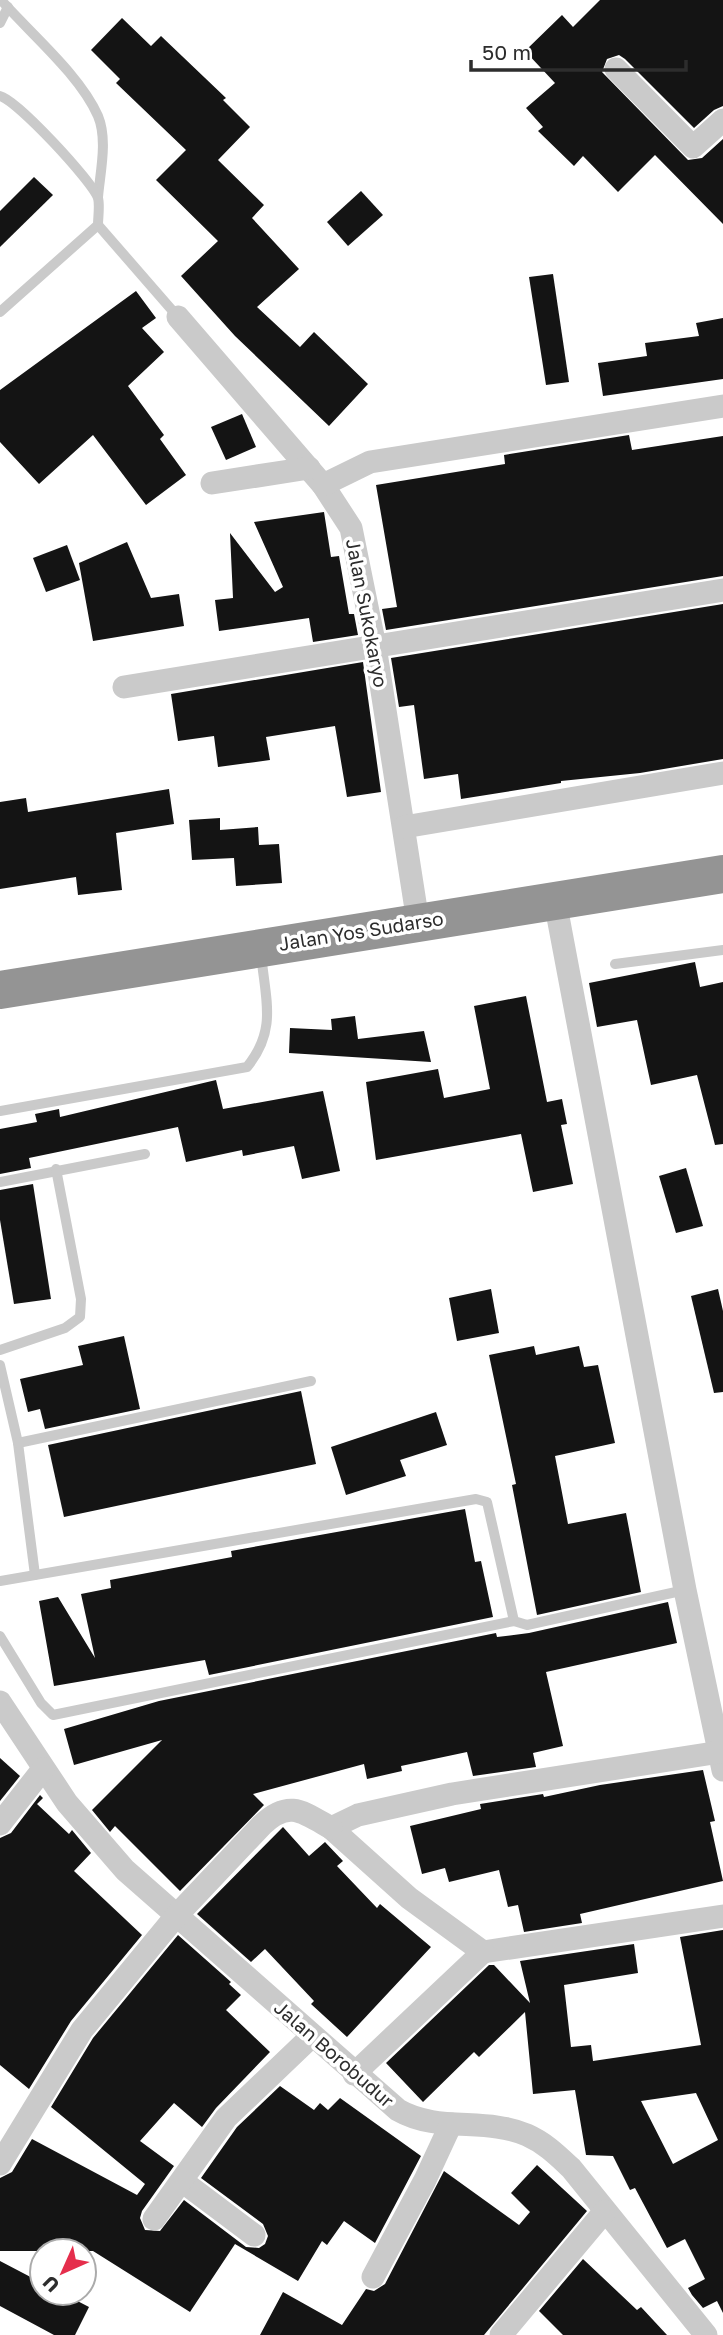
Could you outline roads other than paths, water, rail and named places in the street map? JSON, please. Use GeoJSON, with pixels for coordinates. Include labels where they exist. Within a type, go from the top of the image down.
{"type":"FeatureCollection","features":[{"type":"Feature","properties":{"kind":"highway","name":"Jalan Yos Sudarso"},"geometry":{"type":"LineString","coordinates":[[0,990],[723,874]]}},
{"type":"Feature","properties":{"kind":"street"},"geometry":{"type":"LineString","coordinates":[[617,69],[693,147],[723,120]]}},
{"type":"Feature","properties":{"kind":"street","name":"Jalan Sukokaryo"},"geometry":{"type":"LineString","coordinates":[[177,317],[316,476],[351,527],[375,646],[418,922]]}},
{"type":"Feature","properties":{"kind":"street"},"geometry":{"type":"LineString","coordinates":[[212,483],[316,476],[370,462],[723,406]]}},
{"type":"Feature","properties":{"kind":"street"},"geometry":{"type":"LineString","coordinates":[[124,687],[723,590]]}},
{"type":"Feature","properties":{"kind":"street"},"geometry":{"type":"LineString","coordinates":[[404,827],[723,773]]}},
{"type":"Feature","properties":{"kind":"street"},"geometry":{"type":"LineString","coordinates":[[331,1828],[358,1815],[452,1794],[722,1761],[685,1590],[555,901]]}},
{"type":"Feature","properties":{"kind":"street","name":"Jalan Borobudur"},"geometry":{"type":"LineString","coordinates":[[0,1702],[67,1803],[125,1870],[176,1916],[354,2074],[414,2119],[493,2127],[526,2134],[549,2147],[706,2335]]}},
{"type":"Feature","properties":{"kind":"street"},"geometry":{"type":"LineString","coordinates":[[0,1824],[43,1769]]}},
{"type":"Feature","properties":{"kind":"street"},"geometry":{"type":"LineString","coordinates":[[0,2164],[82,2030],[176,1916],[276,1812],[299,1810],[331,1828],[409,1898],[483,1952]]}},
{"type":"Feature","properties":{"kind":"street"},"geometry":{"type":"LineString","coordinates":[[354,2074],[483,1952],[723,1916]]}},
{"type":"Feature","properties":{"kind":"street"},"geometry":{"type":"LineString","coordinates":[[154,2219],[226,2118],[312,2036]]}},
{"type":"Feature","properties":{"kind":"street"},"geometry":{"type":"LineString","coordinates":[[373,2277],[425,2180],[451,2124]]}},
{"type":"Feature","properties":{"kind":"street"},"geometry":{"type":"LineString","coordinates":[[182,2180],[254,2235]]}},
{"type":"Feature","properties":{"kind":"street"},"geometry":{"type":"LineString","coordinates":[[501,2335],[605,2211]]}},
{"type":"Feature","properties":{"kind":"lane"},"geometry":{"type":"LineString","coordinates":[[0,23],[4,4]]}},
{"type":"Feature","properties":{"kind":"lane"},"geometry":{"type":"LineString","coordinates":[[0,313],[98,225],[103,150],[99,118],[76,83],[4,4]]}},
{"type":"Feature","properties":{"kind":"lane"},"geometry":{"type":"LineString","coordinates":[[0,96],[7,97],[35,121],[98,197]]}},
{"type":"Feature","properties":{"kind":"lane","name":"Jalan Sukokaryo"},"geometry":{"type":"LineString","coordinates":[[98,225],[177,317]]}},
{"type":"Feature","properties":{"kind":"lane"},"geometry":{"type":"LineString","coordinates":[[0,1111],[247,1067],[262,1048],[268,1029],[260,947]]}},
{"type":"Feature","properties":{"kind":"lane"},"geometry":{"type":"LineString","coordinates":[[615,964],[723,950]]}},
{"type":"Feature","properties":{"kind":"lane"},"geometry":{"type":"LineString","coordinates":[[0,1182],[56,1169],[145,1154]]}},
{"type":"Feature","properties":{"kind":"lane"},"geometry":{"type":"LineString","coordinates":[[0,1350],[65,1328],[79,1317],[81,1299],[56,1169]]}},
{"type":"Feature","properties":{"kind":"lane"},"geometry":{"type":"LineString","coordinates":[[0,1365],[19,1443],[35,1575]]}},
{"type":"Feature","properties":{"kind":"lane"},"geometry":{"type":"LineString","coordinates":[[19,1443],[311,1381]]}},
{"type":"Feature","properties":{"kind":"lane"},"geometry":{"type":"LineString","coordinates":[[0,1581],[476,1499],[487,1502],[514,1621]]}},
{"type":"Feature","properties":{"kind":"lane"},"geometry":{"type":"LineString","coordinates":[[0,1636],[41,1703],[54,1715],[514,1621],[527,1625],[685,1590]]}}]}
